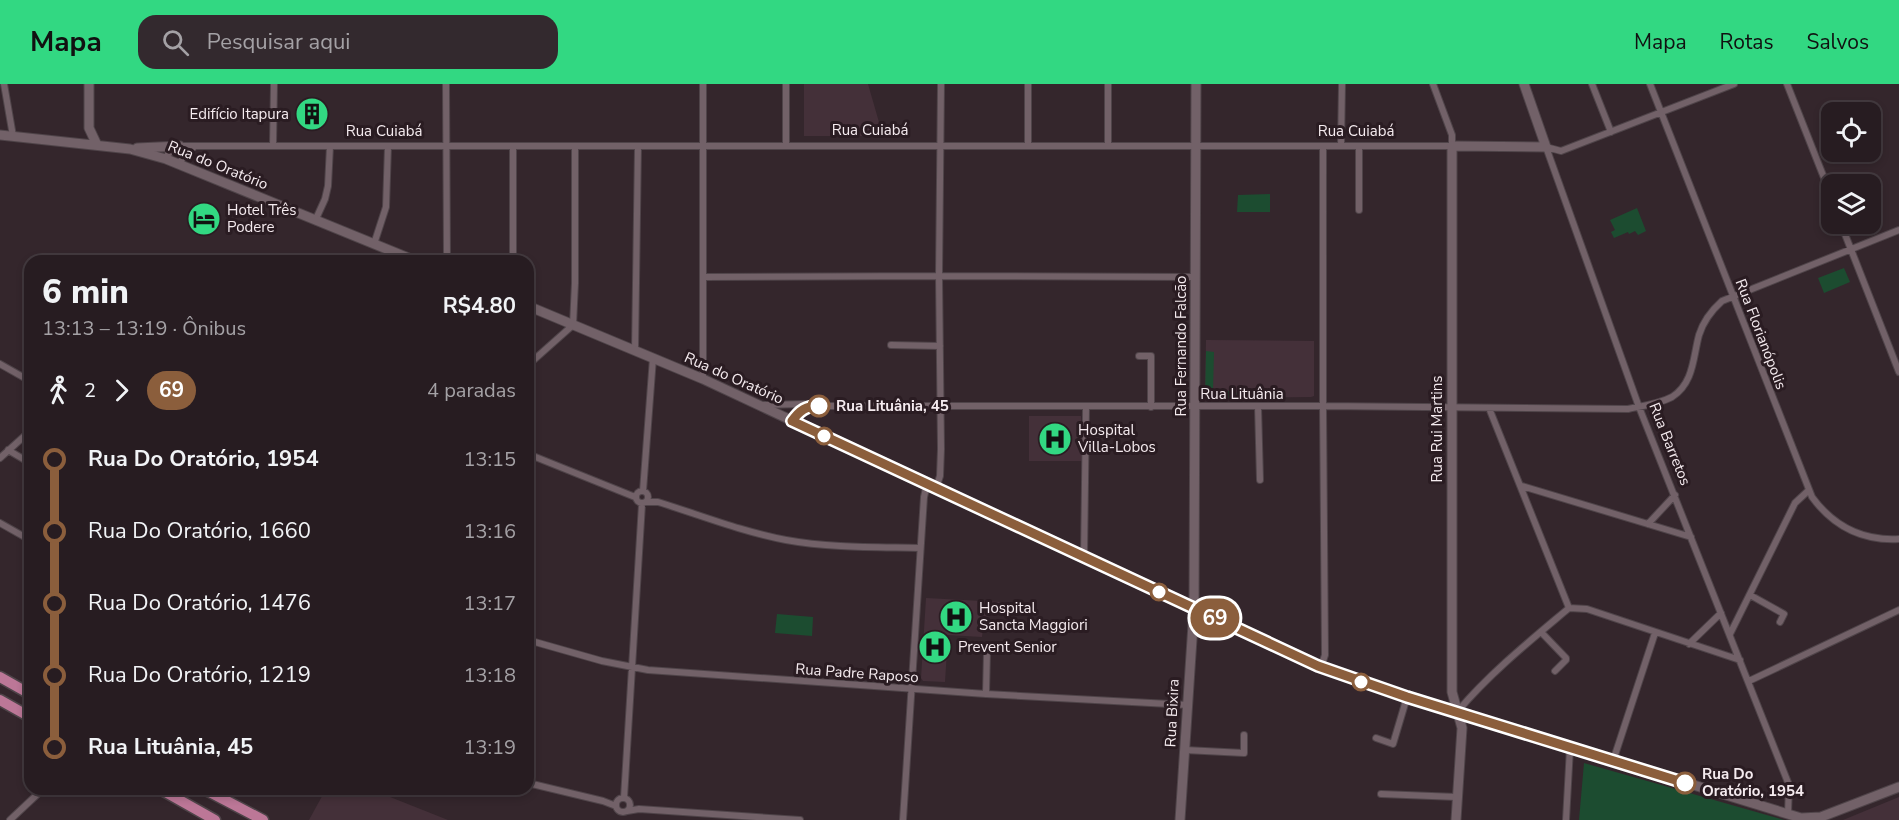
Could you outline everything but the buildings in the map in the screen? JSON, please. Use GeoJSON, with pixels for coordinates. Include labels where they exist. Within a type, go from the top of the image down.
{"type":"FeatureCollection","features":[{"type":"Feature","properties":{"kind":"main road"},"geometry":{"type":"LineString","coordinates":[[0,677],[24,691]]}},
{"type":"Feature","properties":{"kind":"main road"},"geometry":{"type":"LineString","coordinates":[[0,700],[24,714]]}},
{"type":"Feature","properties":{"kind":"main road"},"geometry":{"type":"LineString","coordinates":[[171,795],[215,820]]}},
{"type":"Feature","properties":{"kind":"main road"},"geometry":{"type":"LineString","coordinates":[[215,795],[263,820]]}},
{"type":"Feature","properties":{"kind":"street"},"geometry":{"type":"LineString","coordinates":[[4,84],[13,136]]}},
{"type":"Feature","properties":{"kind":"street"},"geometry":{"type":"LineString","coordinates":[[89,84],[89,128],[97,145]]}},
{"type":"Feature","properties":{"kind":"street"},"geometry":{"type":"LineString","coordinates":[[273,146],[274,84]]}},
{"type":"Feature","properties":{"kind":"street"},"geometry":{"type":"LineString","coordinates":[[446,84],[447,255]]}},
{"type":"Feature","properties":{"kind":"street"},"geometry":{"type":"LineString","coordinates":[[703,84],[704,380]]}},
{"type":"Feature","properties":{"kind":"street"},"geometry":{"type":"LineString","coordinates":[[786,84],[786,145]]}},
{"type":"Feature","properties":{"kind":"street"},"geometry":{"type":"LineString","coordinates":[[903,820],[924,497],[940,476],[939,145],[941,84]]}},
{"type":"Feature","properties":{"kind":"street"},"geometry":{"type":"LineString","coordinates":[[1028,84],[1028,145]]}},
{"type":"Feature","properties":{"kind":"street"},"geometry":{"type":"LineString","coordinates":[[1108,84],[1108,145]]}},
{"type":"Feature","properties":{"kind":"street","name":"Rua Fernando Falcão"},"geometry":{"type":"LineString","coordinates":[[1194,609],[1196,84]]}},
{"type":"Feature","properties":{"kind":"street"},"geometry":{"type":"LineString","coordinates":[[1341,146],[1342,84]]}},
{"type":"Feature","properties":{"kind":"street"},"geometry":{"type":"LineString","coordinates":[[1433,84],[1452,135],[1452,146]]}},
{"type":"Feature","properties":{"kind":"street","name":"Rua Barretos"},"geometry":{"type":"LineString","coordinates":[[1524,84],[1639,407],[1789,784],[1788,814]]}},
{"type":"Feature","properties":{"kind":"street"},"geometry":{"type":"LineString","coordinates":[[1592,84],[1611,132]]}},
{"type":"Feature","properties":{"kind":"street","name":"Rua Florianópolis"},"geometry":{"type":"LineString","coordinates":[[1650,84],[1809,490],[1822,511],[1848,531],[1883,540],[1899,538]]}},
{"type":"Feature","properties":{"kind":"street"},"geometry":{"type":"LineString","coordinates":[[1546,147],[1561,151],[1734,84]]}},
{"type":"Feature","properties":{"kind":"street"},"geometry":{"type":"LineString","coordinates":[[1787,84],[1823,174]]}},
{"type":"Feature","properties":{"kind":"street"},"geometry":{"type":"LineString","coordinates":[[76,143],[89,128]]}},
{"type":"Feature","properties":{"kind":"street","name":"Rua do Oratório"},"geometry":{"type":"LineString","coordinates":[[0,135],[130,149],[166,159],[401,255]]}},
{"type":"Feature","properties":{"kind":"street"},"geometry":{"type":"LineString","coordinates":[[130,149],[180,146]]}},
{"type":"Feature","properties":{"kind":"street"},"geometry":{"type":"LineString","coordinates":[[166,159],[168,154],[180,146]]}},
{"type":"Feature","properties":{"kind":"street","name":"Rua Cuiabá"},"geometry":{"type":"LineString","coordinates":[[180,146],[1546,147]]}},
{"type":"Feature","properties":{"kind":"street"},"geometry":{"type":"LineString","coordinates":[[179,164],[187,152],[195,146]]}},
{"type":"Feature","properties":{"kind":"street"},"geometry":{"type":"LineString","coordinates":[[315,221],[328,186],[330,146]]}},
{"type":"Feature","properties":{"kind":"street"},"geometry":{"type":"LineString","coordinates":[[374,244],[386,207],[388,146]]}},
{"type":"Feature","properties":{"kind":"street"},"geometry":{"type":"LineString","coordinates":[[513,146],[513,255]]}},
{"type":"Feature","properties":{"kind":"street"},"geometry":{"type":"LineString","coordinates":[[534,360],[573,325],[575,146]]}},
{"type":"Feature","properties":{"kind":"street"},"geometry":{"type":"LineString","coordinates":[[635,351],[638,146]]}},
{"type":"Feature","properties":{"kind":"street"},"geometry":{"type":"LineString","coordinates":[[1321,667],[1325,655],[1323,146]]}},
{"type":"Feature","properties":{"kind":"street"},"geometry":{"type":"LineString","coordinates":[[1359,146],[1359,210]]}},
{"type":"Feature","properties":{"kind":"street","name":"Rua Rui Martins"},"geometry":{"type":"LineString","coordinates":[[1452,146],[1452,692],[1462,728],[1456,820]]}},
{"type":"Feature","properties":{"kind":"street","name":"Rua Lituânia"},"geometry":{"type":"LineString","coordinates":[[758,405],[1621,409],[1639,407],[1673,396],[1686,383],[1692,372],[1699,334],[1717,305],[1722,301],[1899,230]]}},
{"type":"Feature","properties":{"kind":"street"},"geometry":{"type":"LineString","coordinates":[[1846,234],[1899,372]]}},
{"type":"Feature","properties":{"kind":"street"},"geometry":{"type":"LineString","coordinates":[[704,277],[1196,277]]}},
{"type":"Feature","properties":{"kind":"street","name":"Rua do Oratório"},"geometry":{"type":"LineString","coordinates":[[534,309],[704,380],[1321,667],[1407,697],[1801,818],[1810,819],[1842,811],[1899,787]]}},
{"type":"Feature","properties":{"kind":"street"},"geometry":{"type":"LineString","coordinates":[[891,345],[940,346]]}},
{"type":"Feature","properties":{"kind":"street"},"geometry":{"type":"LineString","coordinates":[[1139,356],[1151,356],[1151,406]]}},
{"type":"Feature","properties":{"kind":"street"},"geometry":{"type":"LineString","coordinates":[[653,358],[645,493],[620,811],[639,809],[800,820]]}},
{"type":"Feature","properties":{"kind":"street"},"geometry":{"type":"LineString","coordinates":[[0,364],[24,378]]}},
{"type":"Feature","properties":{"kind":"street"},"geometry":{"type":"LineString","coordinates":[[782,416],[788,407],[795,404]]}},
{"type":"Feature","properties":{"kind":"street"},"geometry":{"type":"LineString","coordinates":[[792,421],[800,411],[809,406]]}},
{"type":"Feature","properties":{"kind":"street"},"geometry":{"type":"LineString","coordinates":[[1258,406],[1260,480]]}},
{"type":"Feature","properties":{"kind":"street"},"geometry":{"type":"LineString","coordinates":[[1084,558],[1086,407]]}},
{"type":"Feature","properties":{"kind":"street"},"geometry":{"type":"LineString","coordinates":[[1489,408],[1569,608]]}},
{"type":"Feature","properties":{"kind":"street"},"geometry":{"type":"LineString","coordinates":[[0,458],[24,436]]}},
{"type":"Feature","properties":{"kind":"street"},"geometry":{"type":"LineString","coordinates":[[8,450],[24,459]]}},
{"type":"Feature","properties":{"kind":"street"},"geometry":{"type":"LineString","coordinates":[[534,456],[635,497],[637,502],[658,502]]}},
{"type":"Feature","properties":{"kind":"street"},"geometry":{"type":"LineString","coordinates":[[1522,486],[1691,537]]}},
{"type":"Feature","properties":{"kind":"street"},"geometry":{"type":"LineString","coordinates":[[1730,634],[1795,503],[1809,490]]}},
{"type":"Feature","properties":{"kind":"street"},"geometry":{"type":"LineString","coordinates":[[635,497],[638,492],[645,493],[658,502],[788,540],[864,547],[920,548]]}},
{"type":"Feature","properties":{"kind":"street"},"geometry":{"type":"LineString","coordinates":[[1648,524],[1675,495]]}},
{"type":"Feature","properties":{"kind":"street"},"geometry":{"type":"LineString","coordinates":[[0,523],[24,537]]}},
{"type":"Feature","properties":{"kind":"street"},"geometry":{"type":"LineString","coordinates":[[1750,595],[1784,614],[1780,622]]}},
{"type":"Feature","properties":{"kind":"street"},"geometry":{"type":"LineString","coordinates":[[1458,711],[1472,694],[1569,608],[1587,609],[1740,660]]}},
{"type":"Feature","properties":{"kind":"street","name":"Rua Bixira"},"geometry":{"type":"LineString","coordinates":[[1180,820],[1194,609]]}},
{"type":"Feature","properties":{"kind":"street"},"geometry":{"type":"LineString","coordinates":[[1749,681],[1899,610]]}},
{"type":"Feature","properties":{"kind":"street"},"geometry":{"type":"LineString","coordinates":[[1689,644],[1721,613]]}},
{"type":"Feature","properties":{"kind":"street"},"geometry":{"type":"LineString","coordinates":[[1541,632],[1566,658],[1555,671]]}},
{"type":"Feature","properties":{"kind":"street"},"geometry":{"type":"LineString","coordinates":[[1612,761],[1655,633]]}},
{"type":"Feature","properties":{"kind":"street","name":"Rua Padre Raposo"},"geometry":{"type":"LineString","coordinates":[[534,642],[579,655],[648,670],[986,694],[1188,705]]}},
{"type":"Feature","properties":{"kind":"street"},"geometry":{"type":"LineString","coordinates":[[986,694],[987,651]]}},
{"type":"Feature","properties":{"kind":"street"},"geometry":{"type":"LineString","coordinates":[[1376,738],[1393,744],[1407,697]]}},
{"type":"Feature","properties":{"kind":"street"},"geometry":{"type":"LineString","coordinates":[[1185,750],[1244,753],[1244,735]]}},
{"type":"Feature","properties":{"kind":"street"},"geometry":{"type":"LineString","coordinates":[[1566,820],[1570,748]]}},
{"type":"Feature","properties":{"kind":"street"},"geometry":{"type":"LineString","coordinates":[[534,784],[603,801],[622,801],[639,809]]}},
{"type":"Feature","properties":{"kind":"street"},"geometry":{"type":"LineString","coordinates":[[1382,794],[1457,797]]}},
{"type":"Feature","properties":{"kind":"street"},"geometry":{"type":"LineString","coordinates":[[9,820],[36,795]]}},
{"type":"Feature","properties":{"kind":"street"},"geometry":{"type":"LineString","coordinates":[[622,801],[630,805],[623,820]]}},
{"type":"Feature","properties":{"kind":"shaded area"},"geometry":{"type":"Polygon","coordinates":[[[804,84],[868,84],[883,136],[804,136],[804,84]]]}},
{"type":"Feature","properties":{"kind":"shaded area"},"geometry":{"type":"Polygon","coordinates":[[[1206,340],[1314,341],[1314,396],[1205,398],[1206,340]]]}},
{"type":"Feature","properties":{"kind":"shaded area","name":"Hospital Villa-Lobos"},"geometry":{"type":"Polygon","coordinates":[[[1029,416],[1081,416],[1082,461],[1029,461],[1029,416]]]}},
{"type":"Feature","properties":{"kind":"shaded area","name":"Hospital Sancta Maggiori"},"geometry":{"type":"Polygon","coordinates":[[[926,598],[1001,602],[996,614],[988,613],[987,619],[984,619],[982,637],[948,635],[945,682],[923,681],[921,678],[926,598]]]}},
{"type":"Feature","properties":{"kind":"shaded area"},"geometry":{"type":"Polygon","coordinates":[[[323,795],[385,795],[448,820],[309,820],[323,795]]]}},
{"type":"Feature","properties":{"kind":"shaded area"},"geometry":{"type":"Polygon","coordinates":[[[1899,797],[1899,820],[1843,820],[1899,797]]]}},
{"type":"Feature","properties":{"kind":"green space"},"geometry":{"type":"Polygon","coordinates":[[[1270,194],[1270,212],[1237,212],[1238,195],[1270,194]]]}},
{"type":"Feature","properties":{"kind":"green space"},"geometry":{"type":"Polygon","coordinates":[[[1637,208],[1646,231],[1638,235],[1635,231],[1629,234],[1628,232],[1614,238],[1611,232],[1615,230],[1610,220],[1637,208]]]}},
{"type":"Feature","properties":{"kind":"green space"},"geometry":{"type":"Polygon","coordinates":[[[1844,268],[1850,282],[1824,293],[1818,278],[1844,268]]]}},
{"type":"Feature","properties":{"kind":"green space"},"geometry":{"type":"Polygon","coordinates":[[[1206,351],[1214,352],[1213,391],[1236,391],[1237,398],[1205,398],[1206,351]]]}},
{"type":"Feature","properties":{"kind":"green space"},"geometry":{"type":"Polygon","coordinates":[[[777,614],[813,617],[812,636],[775,633],[777,614]]]}},
{"type":"Feature","properties":{"kind":"green space"},"geometry":{"type":"Polygon","coordinates":[[[1584,763],[1784,820],[1579,820],[1584,763]]]}},
{"type":"Feature","properties":{"kind":"bus line","name":"69"},"geometry":{"type":"LineString","coordinates":[[819,406],[809,406],[800,411],[792,421],[1318,666],[1407,697],[1685,783]]}},
{"type":"Feature","properties":{"kind":"place","name":"Edifício Itapura"},"geometry":{"type":"Point","coordinates":[312,114]}},
{"type":"Feature","properties":{"kind":"place","name":"Hotel Três Podere"},"geometry":{"type":"Point","coordinates":[204,219]}},
{"type":"Feature","properties":{"kind":"place","name":"Rua Lituânia, 45"},"geometry":{"type":"Point","coordinates":[819,406]}},
{"type":"Feature","properties":{"kind":"place","name":"Hospital Villa-Lobos"},"geometry":{"type":"Point","coordinates":[1055,439]}},
{"type":"Feature","properties":{"kind":"place","name":"Hospital Sancta Maggiori"},"geometry":{"type":"Point","coordinates":[956,617]}},
{"type":"Feature","properties":{"kind":"place","name":"Prevent Senior"},"geometry":{"type":"Point","coordinates":[935,647]}},
{"type":"Feature","properties":{"kind":"place","name":"Rua Do Oratório, 1954"},"geometry":{"type":"Point","coordinates":[1685,783]}}]}
